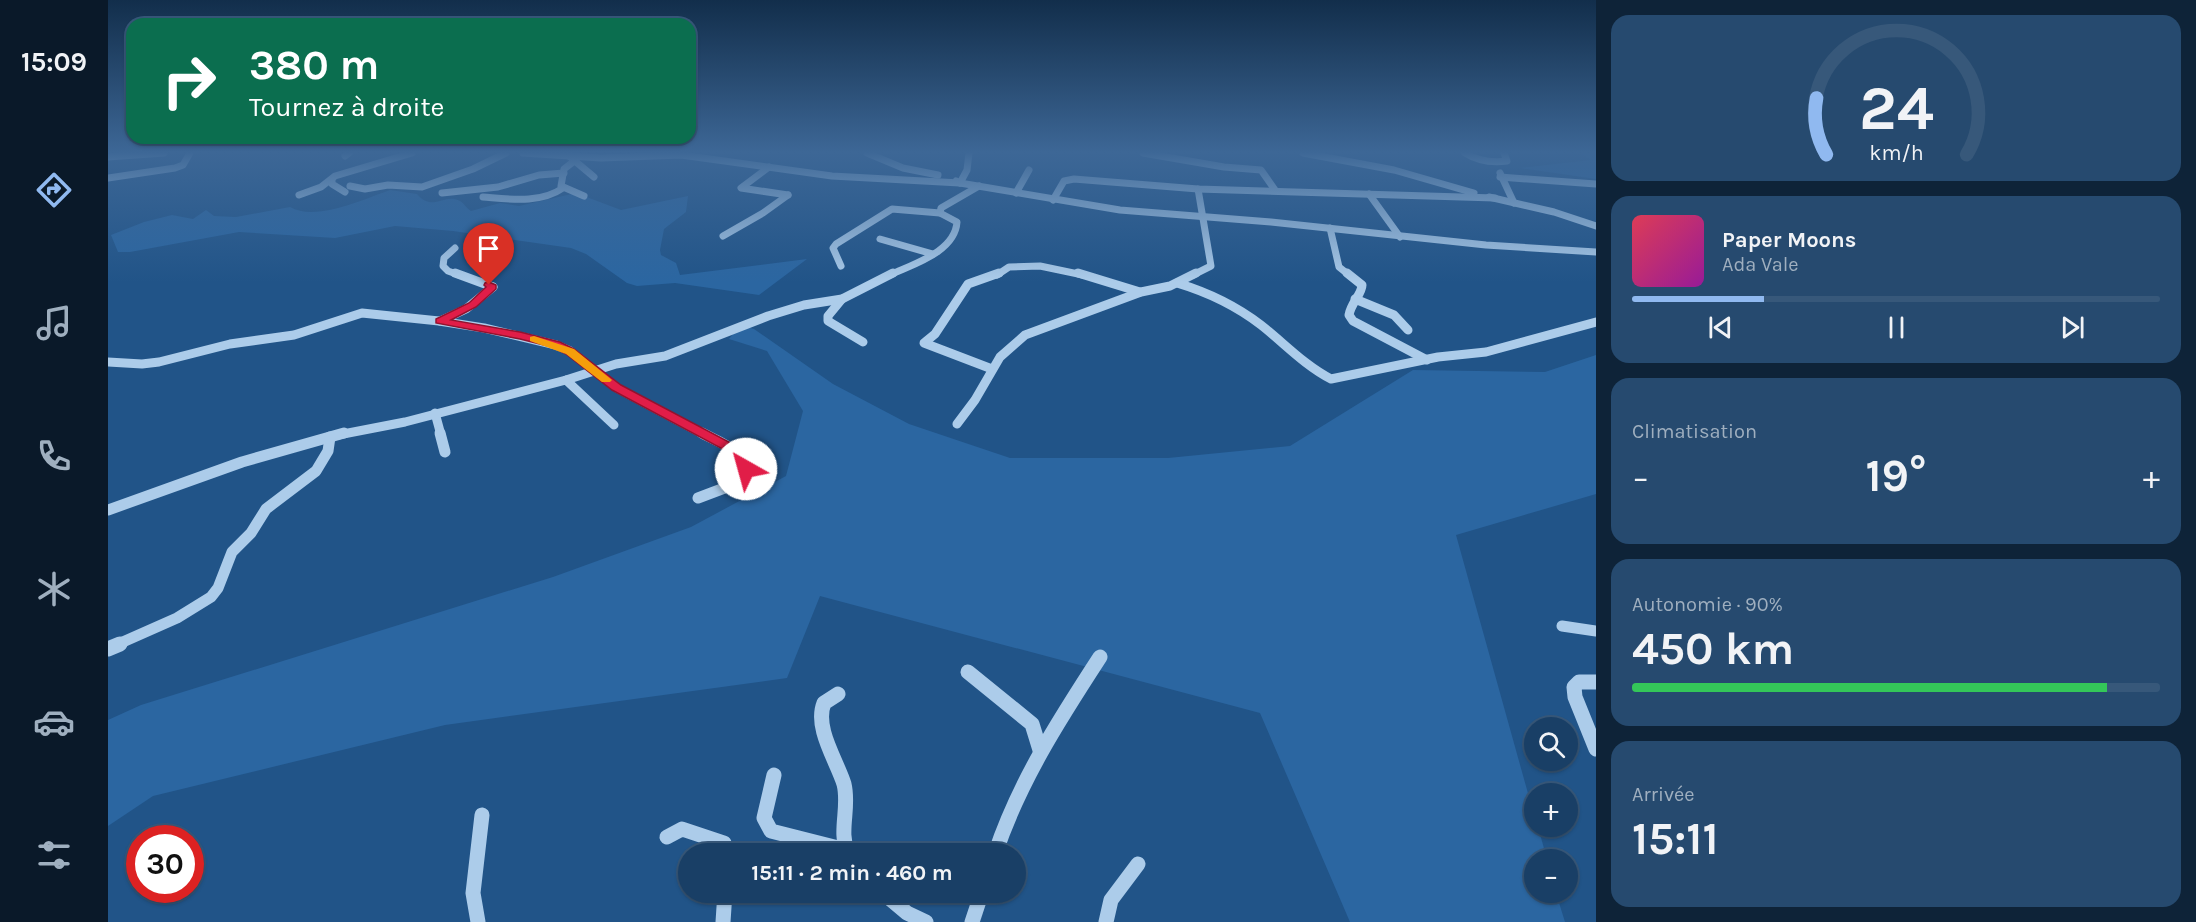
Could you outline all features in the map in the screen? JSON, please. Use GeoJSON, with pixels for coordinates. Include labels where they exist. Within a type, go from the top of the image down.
{"type":"FeatureCollection","features":[{"type":"Feature","properties":{"kind":"street"},"geometry":{"type":"LineString","coordinates":[[483,197],[540,199],[551,196]]}},
{"type":"Feature","properties":{"kind":"street"},"geometry":{"type":"LineString","coordinates":[[723,236],[788,196]]}},
{"type":"Feature","properties":{"kind":"street"},"geometry":{"type":"LineString","coordinates":[[940,213],[940,208],[961,196]]}},
{"type":"Feature","properties":{"kind":"street"},"geometry":{"type":"LineString","coordinates":[[1032,196],[1120,210],[1330,228],[1400,237],[1596,252]]}},
{"type":"Feature","properties":{"kind":"street"},"geometry":{"type":"LineString","coordinates":[[1053,200],[1055,196]]}},
{"type":"Feature","properties":{"kind":"street"},"geometry":{"type":"LineString","coordinates":[[957,424],[975,400],[1000,357],[1025,335],[1140,292],[1177,283],[1212,264],[1199,196]]}},
{"type":"Feature","properties":{"kind":"street"},"geometry":{"type":"LineString","coordinates":[[1370,196],[1400,237]]}},
{"type":"Feature","properties":{"kind":"street"},"geometry":{"type":"LineString","coordinates":[[1433,196],[1495,198]]}},
{"type":"Feature","properties":{"kind":"street"},"geometry":{"type":"LineString","coordinates":[[1488,196],[1566,215],[1596,226]]}},
{"type":"Feature","properties":{"kind":"street"},"geometry":{"type":"LineString","coordinates":[[1511,196],[1514,202]]}},
{"type":"Feature","properties":{"kind":"street"},"geometry":{"type":"LineString","coordinates":[[108,510],[242,462],[330,436],[405,422],[566,380],[616,364],[665,356],[768,316],[804,305],[842,299],[933,255],[952,237],[958,227],[954,219],[940,213],[922,213],[896,208],[881,213],[860,230],[836,244],[833,248],[841,266]]}},
{"type":"Feature","properties":{"kind":"street"},"geometry":{"type":"LineString","coordinates":[[1330,228],[1339,267],[1362,285],[1362,290],[1350,304],[1349,315],[1353,321],[1427,360]]}},
{"type":"Feature","properties":{"kind":"street"},"geometry":{"type":"LineString","coordinates":[[880,239],[933,255]]}},
{"type":"Feature","properties":{"kind":"street"},"geometry":{"type":"LineString","coordinates":[[440,321],[466,309],[493,287],[448,271],[443,266],[444,258],[455,248]]}},
{"type":"Feature","properties":{"kind":"street"},"geometry":{"type":"LineString","coordinates":[[992,369],[924,343],[935,334],[968,284],[995,276],[1009,267],[1023,266],[1070,271],[1140,292]]}},
{"type":"Feature","properties":{"kind":"street"},"geometry":{"type":"LineString","coordinates":[[1177,283],[1212,294],[1228,303],[1262,325],[1298,356],[1331,379],[1427,360],[1486,352],[1596,322]]}},
{"type":"Feature","properties":{"kind":"street"},"geometry":{"type":"LineString","coordinates":[[842,299],[828,316],[828,321],[863,342]]}},
{"type":"Feature","properties":{"kind":"street"},"geometry":{"type":"LineString","coordinates":[[1354,299],[1394,315],[1408,330]]}},
{"type":"Feature","properties":{"kind":"street"},"geometry":{"type":"LineString","coordinates":[[108,362],[142,364],[159,362],[230,344],[294,335],[362,314],[440,321],[493,330],[556,345],[570,351],[617,388],[739,453],[746,469],[744,478],[738,483],[698,498]]}},
{"type":"Feature","properties":{"kind":"street"},"geometry":{"type":"LineString","coordinates":[[566,380],[614,425]]}},
{"type":"Feature","properties":{"kind":"street"},"geometry":{"type":"LineString","coordinates":[[435,413],[444,452]]}},
{"type":"Feature","properties":{"kind":"street"},"geometry":{"type":"LineString","coordinates":[[108,649],[186,612],[215,593],[222,585],[224,566],[230,554],[253,530],[265,509],[307,480],[323,462],[330,450],[330,436]]}},
{"type":"Feature","properties":{"kind":"street"},"geometry":{"type":"LineString","coordinates":[[1562,627],[1596,631]]}},
{"type":"Feature","properties":{"kind":"street"},"geometry":{"type":"LineString","coordinates":[[998,843],[1005,821],[1040,750],[1100,657]]}},
{"type":"Feature","properties":{"kind":"street"},"geometry":{"type":"LineString","coordinates":[[968,672],[1032,724],[1040,750]]}},
{"type":"Feature","properties":{"kind":"street"},"geometry":{"type":"LineString","coordinates":[[1596,682],[1579,682],[1574,687],[1575,698],[1596,749]]}},
{"type":"Feature","properties":{"kind":"street"},"geometry":{"type":"LineString","coordinates":[[838,694],[828,699],[822,710],[827,742],[845,792],[845,843]]}},
{"type":"Feature","properties":{"kind":"street"},"geometry":{"type":"LineString","coordinates":[[774,775],[764,818],[771,831],[814,843]]}},
{"type":"Feature","properties":{"kind":"street"},"geometry":{"type":"LineString","coordinates":[[478,922],[472,893],[482,815]]}},
{"type":"Feature","properties":{"kind":"street"},"geometry":{"type":"LineString","coordinates":[[667,837],[682,829],[724,843]]}},
{"type":"Feature","properties":{"kind":"street"},"geometry":{"type":"LineString","coordinates":[[1106,922],[1111,900],[1138,864]]}},
{"type":"Feature","properties":{"kind":"street"},"geometry":{"type":"LineString","coordinates":[[723,922],[724,903]]}},
{"type":"Feature","properties":{"kind":"street"},"geometry":{"type":"LineString","coordinates":[[895,903],[907,913],[926,922]]}},
{"type":"Feature","properties":{"kind":"street"},"geometry":{"type":"LineString","coordinates":[[972,922],[978,903]]}},
{"type":"Feature","properties":{"kind":"shaded area"},"geometry":{"type":"Polygon","coordinates":[[[373,196],[419,196],[428,202],[454,199],[471,211],[500,203],[519,206],[563,196],[584,196],[621,210],[688,196],[686,212],[664,229],[660,250],[661,255],[676,263],[680,275],[807,259],[759,295],[675,283],[637,286],[627,283],[586,254],[571,248],[453,231],[395,226],[335,238],[239,232],[130,252],[118,252],[111,235],[144,222],[172,215],[193,219],[206,210],[214,216],[236,217],[290,207],[301,211],[326,211],[373,196]]]}},
{"type":"Feature","properties":{"kind":"shaded area"},"geometry":{"type":"Polygon","coordinates":[[[740,325],[754,329],[833,384],[909,424],[1010,458],[1168,458],[1290,446],[1413,370],[1545,372],[1596,355],[1596,494],[1456,535],[1525,783],[1524,837],[1541,837],[1544,849],[1524,849],[1524,903],[1559,903],[1565,922],[1350,922],[1260,713],[820,596],[787,678],[445,725],[153,796],[108,826],[108,720],[141,705],[553,577],[691,527],[786,476],[803,411],[767,351],[729,339],[740,325]]]}},
{"type":"Feature","properties":{"kind":"slow traffic"},"geometry":{"type":"LineString","coordinates":[[534,339],[570,351],[606,380]]}},
{"type":"Feature","properties":{"kind":"route"},"geometry":{"type":"LineString","coordinates":[[489,285],[493,287],[472,305],[440,321],[520,335],[570,351],[617,388],[739,453],[746,469]]}}]}
